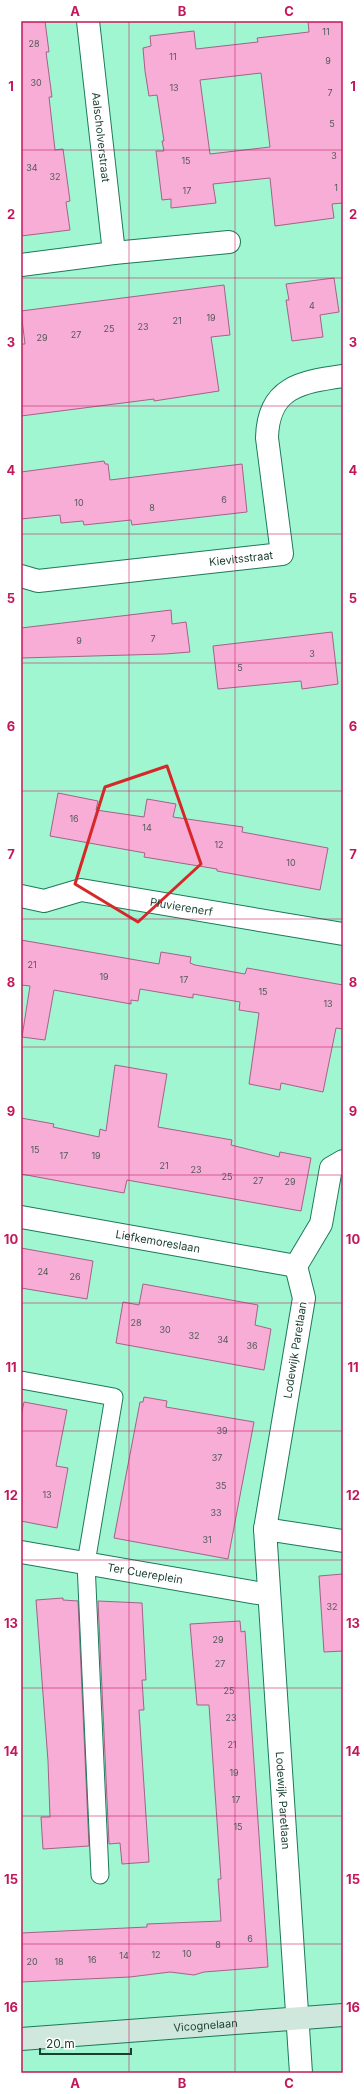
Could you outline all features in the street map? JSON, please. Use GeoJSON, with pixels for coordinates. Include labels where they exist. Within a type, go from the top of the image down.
{"type":"FeatureCollection","features":[{"type":"Feature","properties":{"kind":"street","name":"Aalscholverstraat"},"geometry":{"type":"LineString","coordinates":[[88,21],[114,253]]}},
{"type":"Feature","properties":{"kind":"street"},"geometry":{"type":"LineString","coordinates":[[21,265],[114,253],[229,242]]}},
{"type":"Feature","properties":{"kind":"street","name":"Kievitsstraat"},"geometry":{"type":"LineString","coordinates":[[21,576],[38,581],[282,554],[267,438],[267,420],[274,406],[286,393],[300,384],[343,376]]}},
{"type":"Feature","properties":{"kind":"street","name":"Pluvierenerf"},"geometry":{"type":"LineString","coordinates":[[21,896],[44,901],[81,890],[343,934]]}},
{"type":"Feature","properties":{"kind":"street"},"geometry":{"type":"LineString","coordinates":[[296,1266],[320,1224],[331,1168],[343,1162]]}},
{"type":"Feature","properties":{"kind":"street","name":"Liefkemoreslaan"},"geometry":{"type":"LineString","coordinates":[[21,1217],[296,1266]]}},
{"type":"Feature","properties":{"kind":"street","name":"Lodewijk Paretlaan"},"geometry":{"type":"LineString","coordinates":[[296,1266],[304,1298],[265,1529],[300,2073]]}},
{"type":"Feature","properties":{"kind":"street"},"geometry":{"type":"LineString","coordinates":[[265,1529],[343,1541]]}},
{"type":"Feature","properties":{"kind":"street","name":"Ter Cuereplein"},"geometry":{"type":"LineString","coordinates":[[21,1552],[86,1562],[269,1595]]}},
{"type":"Feature","properties":{"kind":"street","name":"Vicognelaan"},"geometry":{"type":"LineString","coordinates":[[21,2039],[343,2015]]}},
{"type":"Feature","properties":{"kind":"lane"},"geometry":{"type":"LineString","coordinates":[[21,1380],[114,1397],[86,1562],[100,1875]]}},
{"type":"Feature","properties":{"kind":"highlighted area"},"geometry":{"type":"Polygon","coordinates":[[[167,766],[201,864],[138,922],[75,884],[105,787],[167,766]]]}},
{"type":"Feature","properties":{"kind":"building"},"geometry":{"type":"Polygon","coordinates":[[[21,21],[45,21],[49,52],[46,52],[52,97],[49,97],[55,150],[63,149],[70,201],[66,202],[70,230],[21,236],[21,21]]]}},
{"type":"Feature","properties":{"kind":"building"},"geometry":{"type":"Polygon","coordinates":[[[308,21],[343,21],[343,203],[332,204],[334,218],[275,226],[270,178],[213,184],[216,203],[171,208],[171,199],[162,200],[156,151],[164,151],[162,141],[164,141],[157,95],[149,96],[145,71],[143,48],[151,46],[150,36],[194,31],[196,49],[258,42],[257,38],[309,32],[308,21]],[[261,73],[200,80],[210,154],[270,147],[261,73]]]}},
{"type":"Feature","properties":{"kind":"building"},"geometry":{"type":"Polygon","coordinates":[[[334,278],[339,312],[320,315],[323,337],[292,341],[286,300],[289,300],[286,284],[334,278]]]}},
{"type":"Feature","properties":{"kind":"building"},"geometry":{"type":"Polygon","coordinates":[[[224,285],[230,335],[211,337],[219,391],[154,401],[154,399],[21,416],[21,344],[25,344],[21,311],[224,285]]]}},
{"type":"Feature","properties":{"kind":"building"},"geometry":{"type":"Polygon","coordinates":[[[104,461],[105,464],[108,464],[110,480],[242,464],[247,512],[132,525],[131,520],[84,525],[83,521],[61,523],[60,515],[21,519],[21,472],[104,461]]]}},
{"type":"Feature","properties":{"kind":"building"},"geometry":{"type":"Polygon","coordinates":[[[171,610],[172,624],[186,622],[190,652],[21,658],[21,628],[171,610]]]}},
{"type":"Feature","properties":{"kind":"building"},"geometry":{"type":"Polygon","coordinates":[[[332,632],[338,684],[302,689],[301,681],[218,689],[213,646],[332,632]]]}},
{"type":"Feature","properties":{"kind":"building"},"geometry":{"type":"Polygon","coordinates":[[[58,793],[98,801],[96,810],[144,817],[147,799],[176,804],[173,817],[243,827],[242,832],[328,848],[320,890],[217,871],[217,869],[144,857],[145,853],[50,836],[58,793]]]}},
{"type":"Feature","properties":{"kind":"building"},"geometry":{"type":"Polygon","coordinates":[[[21,940],[159,964],[161,952],[191,957],[190,963],[195,965],[245,974],[247,968],[343,985],[343,1029],[336,1028],[323,1092],[281,1083],[280,1090],[249,1084],[259,1013],[239,1010],[240,1002],[193,994],[193,998],[140,989],[138,1001],[131,1000],[131,1004],[54,990],[45,1040],[22,1037],[30,986],[21,985],[21,940]]]}},
{"type":"Feature","properties":{"kind":"building"},"geometry":{"type":"Polygon","coordinates":[[[115,1065],[167,1074],[158,1127],[232,1140],[231,1145],[279,1157],[280,1152],[311,1158],[301,1211],[127,1180],[124,1193],[21,1174],[21,1118],[54,1124],[53,1127],[99,1137],[100,1129],[106,1131],[115,1065]]]}},
{"type":"Feature","properties":{"kind":"building"},"geometry":{"type":"Polygon","coordinates":[[[21,1248],[93,1261],[87,1299],[21,1288],[21,1248]]]}},
{"type":"Feature","properties":{"kind":"building"},"geometry":{"type":"Polygon","coordinates":[[[143,1284],[258,1305],[255,1325],[271,1329],[264,1370],[116,1343],[123,1302],[139,1305],[143,1284]]]}},
{"type":"Feature","properties":{"kind":"building"},"geometry":{"type":"Polygon","coordinates":[[[144,1397],[167,1401],[166,1407],[254,1422],[228,1559],[114,1538],[140,1402],[143,1402],[144,1397]]]}},
{"type":"Feature","properties":{"kind":"building"},"geometry":{"type":"Polygon","coordinates":[[[24,1402],[67,1410],[56,1466],[68,1468],[57,1528],[21,1521],[21,1416],[24,1402]]]}},
{"type":"Feature","properties":{"kind":"building"},"geometry":{"type":"Polygon","coordinates":[[[343,1574],[343,1651],[324,1652],[319,1576],[343,1574]]]}},
{"type":"Feature","properties":{"kind":"building"},"geometry":{"type":"Polygon","coordinates":[[[63,1598],[63,1600],[78,1601],[89,1846],[43,1849],[41,1817],[50,1817],[48,1761],[36,1600],[63,1598]]]}},
{"type":"Feature","properties":{"kind":"building"},"geometry":{"type":"Polygon","coordinates":[[[98,1601],[142,1603],[146,1680],[142,1680],[144,1710],[139,1710],[149,1862],[122,1864],[120,1843],[109,1844],[98,1601]]]}},
{"type":"Feature","properties":{"kind":"building"},"geometry":{"type":"Polygon","coordinates":[[[240,1621],[241,1632],[245,1631],[268,1967],[204,1972],[194,1975],[170,1972],[130,1977],[21,1982],[21,1933],[147,1927],[147,1924],[221,1921],[218,1879],[221,1879],[209,1705],[197,1705],[190,1624],[240,1621]]]}}]}
